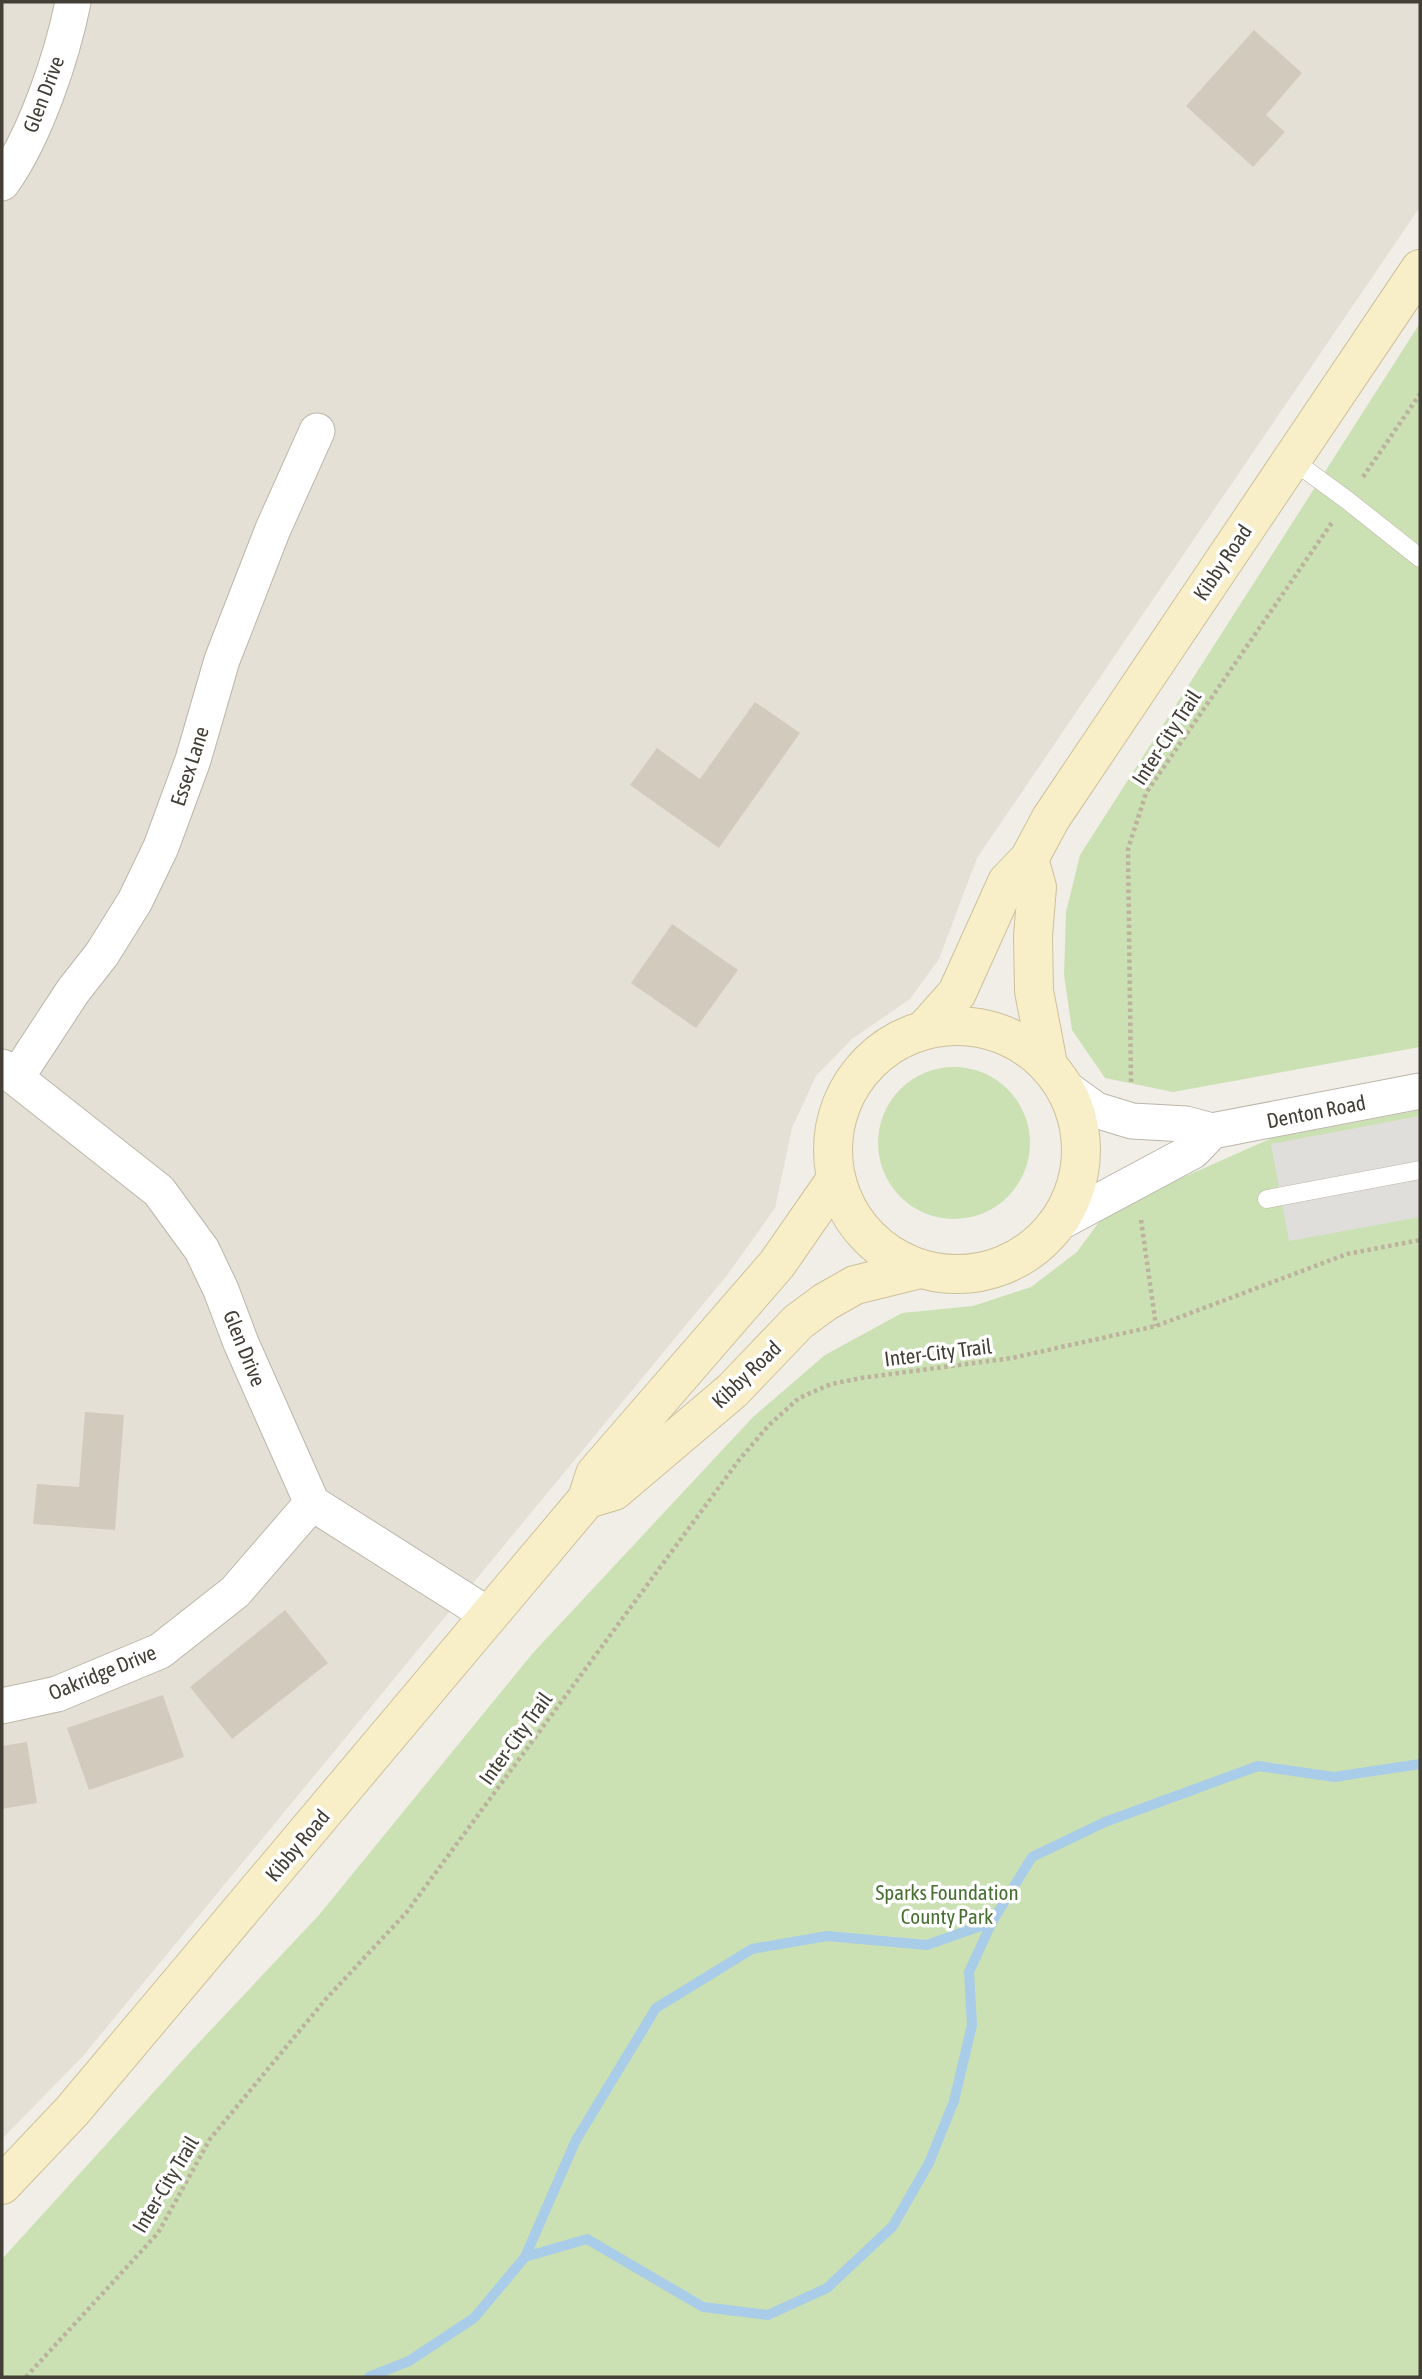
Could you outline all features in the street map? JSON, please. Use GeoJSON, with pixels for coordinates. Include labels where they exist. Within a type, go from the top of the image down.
{"type":"FeatureCollection","features":[{"type":"Feature","properties":{"kind":"main road","name":"Kibby Road"},"geometry":{"type":"LineString","coordinates":[[925,1029],[957,993],[1007,882],[1029,859],[1051,818],[1420,269]]}},
{"type":"Feature","properties":{"kind":"main road"},"geometry":{"type":"LineString","coordinates":[[1029,859],[1037,887],[1033,936],[1034,990],[1057,1074],[1077,1117],[1080,1146],[1068,1204],[1053,1226],[1031,1248],[1005,1264],[980,1273],[948,1275],[916,1270],[891,1258],[866,1237],[845,1213],[834,1182],[835,1149],[841,1111],[862,1072],[889,1045],[925,1029],[951,1025],[986,1028],[1024,1043],[1057,1074]]}},
{"type":"Feature","properties":{"kind":"main road","name":"Kibby Road"},"geometry":{"type":"LineString","coordinates":[[2,2185],[72,2111],[491,1616],[587,1499],[595,1474],[777,1264],[834,1182]]}},
{"type":"Feature","properties":{"kind":"main road","name":"Kibby Road"},"geometry":{"type":"LineString","coordinates":[[587,1499],[614,1491],[733,1390],[798,1322],[825,1302],[855,1285],[916,1270]]}},
{"type":"Feature","properties":{"kind":"street","name":"Glen Drive"},"geometry":{"type":"LineString","coordinates":[[2,183],[30,132],[53,71],[73,2]]}},
{"type":"Feature","properties":{"kind":"street","name":"Essex Lane"},"geometry":{"type":"LineString","coordinates":[[9,1073],[102,954],[135,901],[161,847],[192,760],[222,660],[273,529],[317,431]]}},
{"type":"Feature","properties":{"kind":"street","name":"Glen Drive"},"geometry":{"type":"LineString","coordinates":[[9,1073],[159,1191],[202,1250],[312,1503]]}},
{"type":"Feature","properties":{"kind":"street","name":"Denton Road"},"geometry":{"type":"LineString","coordinates":[[1057,1074],[1096,1110],[1132,1121],[1186,1125],[1212,1131],[1420,1091]]}},
{"type":"Feature","properties":{"kind":"street"},"geometry":{"type":"LineString","coordinates":[[1053,1226],[1193,1151],[1212,1131]]}},
{"type":"Feature","properties":{"kind":"street"},"geometry":{"type":"LineString","coordinates":[[312,1503],[491,1616]]}},
{"type":"Feature","properties":{"kind":"street","name":"Oakridge Drive"},"geometry":{"type":"LineString","coordinates":[[2,1706],[58,1693],[160,1651],[235,1592],[312,1503]]}},
{"type":"Feature","properties":{"kind":"lane"},"geometry":{"type":"LineString","coordinates":[[1291,459],[1420,558]]}},
{"type":"Feature","properties":{"kind":"lane"},"geometry":{"type":"LineString","coordinates":[[1267,1199],[1420,1170]]}},
{"type":"Feature","properties":{"kind":"path","name":"Inter-City Trail"},"geometry":{"type":"LineString","coordinates":[[1132,1121],[1128,849],[1146,793],[1420,394]]}},
{"type":"Feature","properties":{"kind":"path"},"geometry":{"type":"LineString","coordinates":[[1135,1181],[1156,1326]]}},
{"type":"Feature","properties":{"kind":"path","name":"Inter-City Trail"},"geometry":{"type":"LineString","coordinates":[[26,2377],[158,2233],[210,2139],[325,2000],[406,1913],[739,1460],[769,1424],[799,1398],[831,1384],[1012,1358],[1156,1326],[1347,1254],[1420,1240]]}},
{"type":"Feature","properties":{"kind":"shaded area"},"geometry":{"type":"Polygon","coordinates":[[[2,2],[1420,2],[1420,207],[977,858],[939,959],[910,999],[852,1039],[816,1076],[792,1128],[775,1208],[728,1274],[83,2056],[2,2139],[2,2]]]}},
{"type":"Feature","properties":{"kind":"shaded area"},"geometry":{"type":"Polygon","coordinates":[[[1420,1116],[1420,1217],[1289,1241],[1271,1144],[1420,1116]]]}},
{"type":"Feature","properties":{"kind":"green space"},"geometry":{"type":"Polygon","coordinates":[[[1420,323],[1420,1047],[1173,1092],[1105,1078],[1072,1030],[1064,975],[1066,912],[1080,855],[1420,323]]]}},
{"type":"Feature","properties":{"kind":"green space"},"geometry":{"type":"Polygon","coordinates":[[[954,1067],[983,1073],[1008,1089],[1024,1114],[1030,1143],[1024,1172],[1008,1197],[983,1213],[954,1219],[925,1213],[900,1197],[884,1172],[878,1143],[884,1114],[900,1089],[925,1073],[954,1067]]]}},
{"type":"Feature","properties":{"kind":"green space","name":"Sparks Foundation County Park"},"geometry":{"type":"Polygon","coordinates":[[[1420,1110],[1420,2377],[2,2377],[2,2259],[319,1915],[532,1654],[753,1417],[825,1355],[902,1313],[973,1306],[1031,1287],[1077,1252],[1107,1211],[1272,1138],[1420,1110]]]}},
{"type":"Feature","properties":{"kind":"building"},"geometry":{"type":"Polygon","coordinates":[[[1254,30],[1302,73],[1266,115],[1285,132],[1253,167],[1186,106],[1254,30]]]}},
{"type":"Feature","properties":{"kind":"building"},"geometry":{"type":"Polygon","coordinates":[[[755,702],[800,733],[719,848],[630,785],[657,748],[700,779],[755,702]]]}},
{"type":"Feature","properties":{"kind":"building"},"geometry":{"type":"Polygon","coordinates":[[[672,924],[738,970],[696,1028],[631,983],[672,924]]]}},
{"type":"Feature","properties":{"kind":"building"},"geometry":{"type":"Polygon","coordinates":[[[85,1412],[124,1415],[115,1530],[33,1524],[37,1484],[79,1487],[85,1412]]]}},
{"type":"Feature","properties":{"kind":"building"},"geometry":{"type":"Polygon","coordinates":[[[285,1610],[328,1663],[232,1739],[190,1687],[285,1610]]]}},
{"type":"Feature","properties":{"kind":"building"},"geometry":{"type":"Polygon","coordinates":[[[163,1695],[184,1757],[89,1790],[67,1728],[163,1695]]]}},
{"type":"Feature","properties":{"kind":"building"},"geometry":{"type":"Polygon","coordinates":[[[27,1742],[37,1803],[2,1809],[2,1746],[27,1742]]]}},
{"type":"Feature","properties":{"kind":"waterway"},"geometry":{"type":"LineString","coordinates":[[369,2377],[409,2361],[474,2318],[525,2257],[576,2140],[656,2008],[752,1949],[827,1936],[927,1945],[992,1922],[1032,1857],[1105,1822],[1258,1766],[1334,1777],[1420,1764]]}},
{"type":"Feature","properties":{"kind":"waterway"},"geometry":{"type":"LineString","coordinates":[[525,2257],[587,2239],[703,2307],[768,2315],[827,2288],[893,2226],[929,2163],[954,2101],[972,2025],[969,1972],[992,1922]]}}]}
